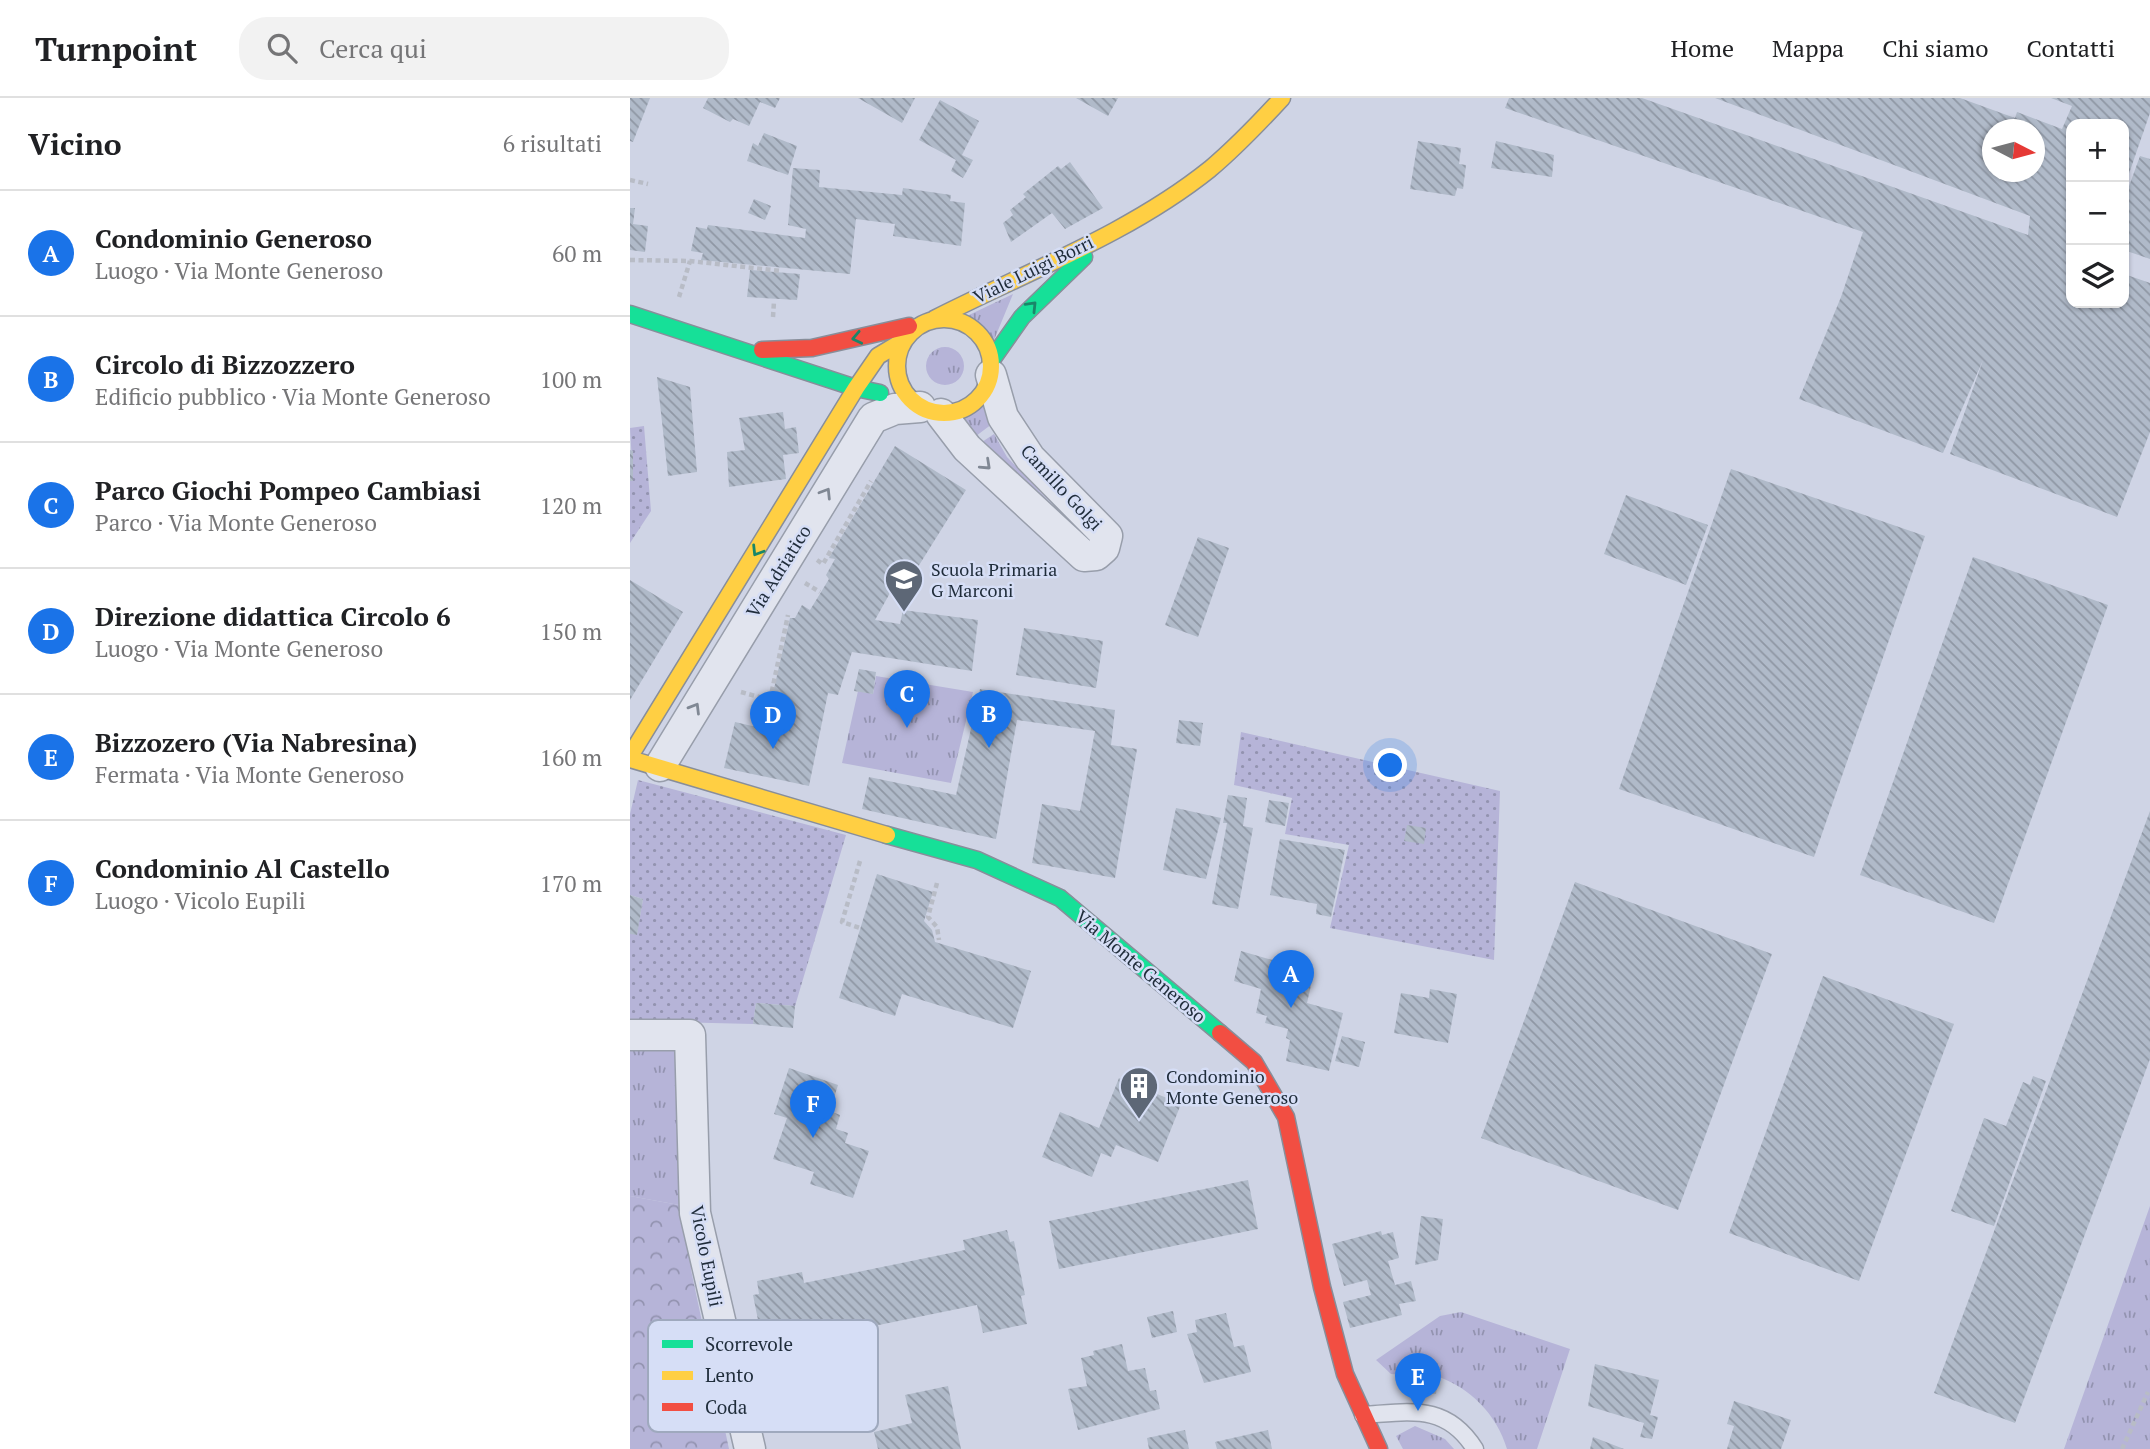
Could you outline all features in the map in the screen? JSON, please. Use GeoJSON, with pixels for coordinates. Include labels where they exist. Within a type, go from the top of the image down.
{"type":"FeatureCollection","features":[{"type":"Feature","properties":{"kind":"street","name":"Viale Luigi Borri"},"geometry":{"type":"LineString","coordinates":[[735,349],[812,348],[929,321],[1170,198],[1237,147],[1282,98]]}},
{"type":"Feature","properties":{"kind":"street","name":"Viale Luigi Borri"},"geometry":{"type":"LineString","coordinates":[[991,368],[1021,317],[1068,270],[1132,219]]}},
{"type":"Feature","properties":{"kind":"street","name":"Viale Luigi Borri"},"geometry":{"type":"LineString","coordinates":[[630,314],[856,388],[923,407]]}},
{"type":"Feature","properties":{"kind":"street"},"geometry":{"type":"LineString","coordinates":[[950,318],[965,323],[978,332],[987,345],[991,368],[985,391],[974,403],[960,411],[923,407],[899,382],[896,361],[903,341],[929,321],[950,318]]}},
{"type":"Feature","properties":{"kind":"street","name":"Via Adriatico"},"geometry":{"type":"LineString","coordinates":[[630,757],[856,388],[878,356],[903,341]]}},
{"type":"Feature","properties":{"kind":"street","name":"Camillo Golgi"},"geometry":{"type":"LineString","coordinates":[[923,407],[1084,556],[1096,555],[1104,548],[1107,536],[1030,458],[1003,417],[991,368]]}},
{"type":"Feature","properties":{"kind":"street","name":"Via Adriatico"},"geometry":{"type":"LineString","coordinates":[[660,766],[873,418],[895,409],[923,407]]}},
{"type":"Feature","properties":{"kind":"street","name":"Via Monte Generoso"},"geometry":{"type":"LineString","coordinates":[[630,757],[783,806],[977,860],[1033,884],[1060,898],[1254,1062],[1286,1117],[1322,1287],[1345,1374],[1361,1415],[1379,1449]]}},
{"type":"Feature","properties":{"kind":"street","name":"Vicolo Eupili"},"geometry":{"type":"LineString","coordinates":[[630,1035],[690,1035],[695,1213],[720,1320]]}},
{"type":"Feature","properties":{"kind":"lane"},"geometry":{"type":"LineString","coordinates":[[1361,1415],[1418,1411],[1446,1418],[1464,1431],[1475,1449]]}},
{"type":"Feature","properties":{"kind":"path"},"geometry":{"type":"LineString","coordinates":[[630,180],[648,184]]}},
{"type":"Feature","properties":{"kind":"path"},"geometry":{"type":"LineString","coordinates":[[630,260],[690,261],[781,271]]}},
{"type":"Feature","properties":{"kind":"path"},"geometry":{"type":"LineString","coordinates":[[805,583],[820,592]]}},
{"type":"Feature","properties":{"kind":"path"},"geometry":{"type":"LineString","coordinates":[[764,729],[792,605]]}},
{"type":"Feature","properties":{"kind":"path"},"geometry":{"type":"LineString","coordinates":[[741,692],[770,700]]}},
{"type":"Feature","properties":{"kind":"path"},"geometry":{"type":"LineString","coordinates":[[858,871],[842,922],[860,928]]}},
{"type":"Feature","properties":{"kind":"path"},"geometry":{"type":"LineString","coordinates":[[939,940],[937,927],[928,917],[940,875]]}},
{"type":"Feature","properties":{"kind":"path"},"geometry":{"type":"LineString","coordinates":[[2122,1449],[2148,1392]]}},
{"type":"Feature","properties":{"kind":"green space"},"geometry":{"type":"Polygon","coordinates":[[[1013,294],[994,340],[969,315],[1013,294]]]}},
{"type":"Feature","properties":{"kind":"green space"},"geometry":{"type":"Polygon","coordinates":[[[945,347],[959,352],[964,366],[959,380],[945,385],[931,380],[926,366],[931,352],[945,347]]]}},
{"type":"Feature","properties":{"kind":"green space"},"geometry":{"type":"Polygon","coordinates":[[[985,403],[992,424],[976,436],[962,420],[985,403]]]}},
{"type":"Feature","properties":{"kind":"green space"},"geometry":{"type":"Polygon","coordinates":[[[644,426],[651,511],[630,543],[630,481],[633,480],[630,428],[644,426]]]}},
{"type":"Feature","properties":{"kind":"green space"},"geometry":{"type":"Polygon","coordinates":[[[994,434],[1007,457],[1087,541],[982,442],[994,434]]]}},
{"type":"Feature","properties":{"kind":"green space"},"geometry":{"type":"Polygon","coordinates":[[[876,676],[973,692],[951,783],[842,763],[858,691],[873,694],[876,676]]]}},
{"type":"Feature","properties":{"kind":"green space"},"geometry":{"type":"Polygon","coordinates":[[[1241,732],[1500,791],[1494,960],[1330,928],[1349,845],[1285,834],[1292,798],[1234,785],[1241,732]]]}},
{"type":"Feature","properties":{"kind":"green space"},"geometry":{"type":"Polygon","coordinates":[[[638,780],[846,835],[795,1006],[756,1003],[753,1024],[630,1021],[630,934],[637,934],[643,899],[630,895],[630,814],[638,780]]]}},
{"type":"Feature","properties":{"kind":"green space"},"geometry":{"type":"Polygon","coordinates":[[[630,1044],[684,1044],[690,1207],[630,1196],[630,1044]]]}},
{"type":"Feature","properties":{"kind":"green space"},"geometry":{"type":"Polygon","coordinates":[[[630,1196],[690,1207],[691,1270],[702,1320],[648,1320],[648,1432],[725,1432],[729,1449],[630,1449],[630,1196]]]}},
{"type":"Feature","properties":{"kind":"green space"},"geometry":{"type":"Polygon","coordinates":[[[2150,1206],[2150,1449],[2064,1449],[2150,1206]]]}},
{"type":"Feature","properties":{"kind":"green space"},"geometry":{"type":"Polygon","coordinates":[[[1461,1312],[1570,1349],[1537,1449],[1507,1449],[1489,1414],[1460,1387],[1431,1375],[1391,1374],[1376,1360],[1440,1316],[1461,1312]]]}},
{"type":"Feature","properties":{"kind":"green space"},"geometry":{"type":"Polygon","coordinates":[[[1415,1426],[1445,1439],[1454,1449],[1403,1449],[1396,1436],[1415,1426]]]}},
{"type":"Feature","properties":{"kind":"building"},"geometry":{"type":"Polygon","coordinates":[[[630,98],[650,98],[633,142],[630,141],[630,98]]]}},
{"type":"Feature","properties":{"kind":"building"},"geometry":{"type":"Polygon","coordinates":[[[708,98],[780,98],[775,108],[760,102],[749,126],[733,119],[730,122],[703,108],[708,98]]]}},
{"type":"Feature","properties":{"kind":"building"},"geometry":{"type":"Polygon","coordinates":[[[858,98],[915,98],[902,123],[858,98]]]}},
{"type":"Feature","properties":{"kind":"building"},"geometry":{"type":"Polygon","coordinates":[[[1076,98],[1118,98],[1108,116],[1076,98]]]}},
{"type":"Feature","properties":{"kind":"building"},"geometry":{"type":"Polygon","coordinates":[[[1509,98],[1642,98],[2028,235],[2030,216],[1715,98],[1960,98],[2015,118],[2017,112],[2036,119],[1982,119],[1982,182],[2045,182],[2045,123],[2062,129],[2066,120],[2066,308],[2129,308],[2129,276],[2150,283],[2150,432],[2117,517],[1950,454],[1983,360],[1943,453],[1799,399],[1841,297],[1863,232],[1505,108],[1509,98]]]}},
{"type":"Feature","properties":{"kind":"building"},"geometry":{"type":"Polygon","coordinates":[[[2051,98],[2150,98],[2150,113],[2129,174],[2129,119],[2066,119],[2072,106],[2051,98]]]}},
{"type":"Feature","properties":{"kind":"building"},"geometry":{"type":"Polygon","coordinates":[[[940,100],[979,121],[962,155],[973,160],[963,178],[951,171],[956,160],[919,140],[940,100]]]}},
{"type":"Feature","properties":{"kind":"building"},"geometry":{"type":"Polygon","coordinates":[[[764,133],[797,146],[788,175],[747,161],[753,143],[758,146],[764,133]]]}},
{"type":"Feature","properties":{"kind":"building"},"geometry":{"type":"Polygon","coordinates":[[[1418,141],[1461,148],[1459,164],[1466,165],[1463,189],[1457,188],[1455,196],[1410,189],[1418,141]]]}},
{"type":"Feature","properties":{"kind":"building"},"geometry":{"type":"Polygon","coordinates":[[[1496,141],[1554,155],[1552,177],[1491,168],[1496,141]]]}},
{"type":"Feature","properties":{"kind":"building"},"geometry":{"type":"Polygon","coordinates":[[[2140,156],[2150,159],[2150,259],[2129,252],[2129,186],[2140,156]]]}},
{"type":"Feature","properties":{"kind":"building"},"geometry":{"type":"Polygon","coordinates":[[[1070,162],[1103,208],[1065,229],[1052,213],[1011,242],[1003,223],[1013,215],[1010,210],[1026,197],[1023,194],[1058,166],[1061,169],[1070,162]]]}},
{"type":"Feature","properties":{"kind":"building"},"geometry":{"type":"Polygon","coordinates":[[[793,168],[820,170],[819,187],[902,195],[903,188],[951,195],[950,201],[965,203],[961,246],[893,236],[895,224],[856,219],[850,274],[701,260],[703,253],[691,251],[696,227],[707,229],[708,225],[805,238],[806,229],[788,225],[793,168]]]}},
{"type":"Feature","properties":{"kind":"building"},"geometry":{"type":"Polygon","coordinates":[[[754,199],[771,206],[765,220],[748,213],[754,199]]]}},
{"type":"Feature","properties":{"kind":"building"},"geometry":{"type":"Polygon","coordinates":[[[630,208],[635,208],[633,224],[648,226],[645,252],[630,250],[630,208]]]}},
{"type":"Feature","properties":{"kind":"building"},"geometry":{"type":"Polygon","coordinates":[[[750,270],[800,274],[797,300],[747,297],[750,270]]]}},
{"type":"Feature","properties":{"kind":"building"},"geometry":{"type":"Polygon","coordinates":[[[657,377],[690,387],[697,472],[668,476],[657,377]]]}},
{"type":"Feature","properties":{"kind":"building"},"geometry":{"type":"Polygon","coordinates":[[[783,412],[785,429],[796,427],[799,453],[783,455],[786,479],[729,487],[727,452],[745,450],[739,418],[783,412]]]}},
{"type":"Feature","properties":{"kind":"building","name":"Scuola Primaria G Marconi"},"geometry":{"type":"Polygon","coordinates":[[[895,446],[966,490],[898,599],[890,593],[875,620],[900,624],[903,610],[978,620],[972,671],[852,652],[838,695],[828,693],[809,786],[724,768],[735,722],[773,731],[781,694],[773,693],[790,618],[795,618],[802,605],[810,610],[829,579],[826,575],[835,559],[829,558],[895,446]]]}},
{"type":"Feature","properties":{"kind":"building"},"geometry":{"type":"Polygon","coordinates":[[[630,450],[633,451],[633,481],[630,481],[630,450]]]}},
{"type":"Feature","properties":{"kind":"building"},"geometry":{"type":"Polygon","coordinates":[[[1731,469],[1925,536],[1814,857],[1619,789],[1731,469]]]}},
{"type":"Feature","properties":{"kind":"building"},"geometry":{"type":"Polygon","coordinates":[[[1626,495],[1708,525],[1686,585],[1604,554],[1626,495]]]}},
{"type":"Feature","properties":{"kind":"building"},"geometry":{"type":"Polygon","coordinates":[[[1198,537],[1229,548],[1198,637],[1165,625],[1198,537]]]}},
{"type":"Feature","properties":{"kind":"building"},"geometry":{"type":"Polygon","coordinates":[[[1973,557],[2108,605],[1994,923],[1860,875],[1973,557]]]}},
{"type":"Feature","properties":{"kind":"building"},"geometry":{"type":"Polygon","coordinates":[[[630,580],[683,612],[630,700],[630,580]]]}},
{"type":"Feature","properties":{"kind":"building"},"geometry":{"type":"Polygon","coordinates":[[[1024,628],[1103,641],[1096,688],[1016,675],[1024,628]]]}},
{"type":"Feature","properties":{"kind":"building"},"geometry":{"type":"Polygon","coordinates":[[[859,669],[876,672],[873,694],[854,691],[859,669]]]}},
{"type":"Feature","properties":{"kind":"building"},"geometry":{"type":"Polygon","coordinates":[[[980,689],[1115,710],[1111,745],[1137,749],[1115,878],[1032,863],[1042,804],[1080,811],[1095,731],[1017,720],[996,839],[862,809],[869,777],[956,795],[980,689]]]}},
{"type":"Feature","properties":{"kind":"building"},"geometry":{"type":"Polygon","coordinates":[[[1179,720],[1203,723],[1200,746],[1176,743],[1179,720]]]}},
{"type":"Feature","properties":{"kind":"building"},"geometry":{"type":"Polygon","coordinates":[[[1228,795],[1247,798],[1243,826],[1253,828],[1238,909],[1212,904],[1227,823],[1223,823],[1228,795]]]}},
{"type":"Feature","properties":{"kind":"building"},"geometry":{"type":"Polygon","coordinates":[[[1269,800],[1289,803],[1285,826],[1265,822],[1269,800]]]}},
{"type":"Feature","properties":{"kind":"building"},"geometry":{"type":"Polygon","coordinates":[[[1176,808],[1221,818],[1206,879],[1163,870],[1176,808]]]}},
{"type":"Feature","properties":{"kind":"building"},"geometry":{"type":"Polygon","coordinates":[[[2150,811],[2150,1059],[2015,1423],[1934,1393],[2150,811]]]}},
{"type":"Feature","properties":{"kind":"building"},"geometry":{"type":"Polygon","coordinates":[[[1407,825],[1426,828],[1424,844],[1404,841],[1407,825]]]}},
{"type":"Feature","properties":{"kind":"building"},"geometry":{"type":"Polygon","coordinates":[[[1280,839],[1345,850],[1331,917],[1316,914],[1317,904],[1270,895],[1280,839]]]}},
{"type":"Feature","properties":{"kind":"building"},"geometry":{"type":"Polygon","coordinates":[[[877,874],[933,892],[924,921],[932,930],[935,942],[1031,971],[1013,1028],[902,994],[895,1016],[839,998],[877,874]]]}},
{"type":"Feature","properties":{"kind":"building"},"geometry":{"type":"Polygon","coordinates":[[[1575,882],[1772,954],[1678,1210],[1481,1138],[1575,882]]]}},
{"type":"Feature","properties":{"kind":"building"},"geometry":{"type":"Polygon","coordinates":[[[630,895],[643,899],[637,935],[630,934],[630,895]]]}},
{"type":"Feature","properties":{"kind":"building"},"geometry":{"type":"Polygon","coordinates":[[[1241,951],[1314,972],[1307,1003],[1343,1013],[1329,1071],[1286,1061],[1290,1040],[1286,1038],[1288,1029],[1265,1023],[1267,1016],[1256,1013],[1261,989],[1234,981],[1241,951]]]}},
{"type":"Feature","properties":{"kind":"building"},"geometry":{"type":"Polygon","coordinates":[[[1823,976],[1954,1024],[1859,1281],[1729,1233],[1823,976]]]}},
{"type":"Feature","properties":{"kind":"building"},"geometry":{"type":"Polygon","coordinates":[[[1430,989],[1457,994],[1448,1043],[1394,1033],[1401,993],[1429,998],[1430,989]]]}},
{"type":"Feature","properties":{"kind":"building"},"geometry":{"type":"Polygon","coordinates":[[[756,1003],[795,1006],[793,1028],[753,1024],[756,1003]]]}},
{"type":"Feature","properties":{"kind":"building"},"geometry":{"type":"Polygon","coordinates":[[[1342,1036],[1365,1042],[1359,1067],[1335,1061],[1342,1036]]]}},
{"type":"Feature","properties":{"kind":"building"},"geometry":{"type":"Polygon","coordinates":[[[789,1068],[838,1085],[830,1111],[840,1115],[836,1129],[848,1133],[845,1143],[869,1151],[853,1198],[810,1184],[814,1172],[773,1159],[787,1118],[774,1114],[789,1068]]]}},
{"type":"Feature","properties":{"kind":"building"},"geometry":{"type":"Polygon","coordinates":[[[2033,1076],[2046,1081],[1994,1226],[1951,1211],[1984,1118],[2006,1126],[2023,1082],[2030,1085],[2033,1076]]]}},
{"type":"Feature","properties":{"kind":"building","name":"Condominio Monte Generoso"},"geometry":{"type":"Polygon","coordinates":[[[1119,1078],[1181,1104],[1158,1162],[1116,1145],[1111,1157],[1101,1153],[1092,1177],[1042,1157],[1060,1112],[1099,1128],[1119,1078]]]}},
{"type":"Feature","properties":{"kind":"building"},"geometry":{"type":"Polygon","coordinates":[[[1248,1180],[1258,1229],[1059,1269],[1049,1221],[1248,1180]]]}},
{"type":"Feature","properties":{"kind":"building"},"geometry":{"type":"Polygon","coordinates":[[[1421,1216],[1443,1219],[1438,1260],[1415,1265],[1421,1216]]]}},
{"type":"Feature","properties":{"kind":"building"},"geometry":{"type":"Polygon","coordinates":[[[1007,1230],[1010,1242],[1014,1241],[1025,1295],[1021,1296],[1027,1324],[983,1333],[977,1305],[878,1325],[878,1320],[758,1320],[753,1295],[759,1294],[757,1281],[802,1272],[804,1283],[965,1250],[963,1240],[1007,1230]]]}},
{"type":"Feature","properties":{"kind":"building"},"geometry":{"type":"Polygon","coordinates":[[[1381,1231],[1382,1235],[1393,1232],[1399,1258],[1388,1261],[1395,1285],[1411,1281],[1416,1301],[1399,1304],[1402,1315],[1350,1328],[1343,1302],[1371,1295],[1367,1280],[1344,1286],[1332,1244],[1381,1231]]]}},
{"type":"Feature","properties":{"kind":"building"},"geometry":{"type":"Polygon","coordinates":[[[1173,1311],[1177,1332],[1152,1338],[1147,1317],[1173,1311]]]}},
{"type":"Feature","properties":{"kind":"building"},"geometry":{"type":"Polygon","coordinates":[[[1226,1313],[1234,1347],[1244,1345],[1251,1372],[1204,1383],[1187,1334],[1197,1332],[1195,1320],[1226,1313]]]}},
{"type":"Feature","properties":{"kind":"building"},"geometry":{"type":"Polygon","coordinates":[[[1122,1344],[1128,1371],[1145,1368],[1150,1391],[1156,1390],[1160,1409],[1078,1430],[1068,1389],[1087,1386],[1081,1358],[1094,1355],[1093,1351],[1122,1344]]]}},
{"type":"Feature","properties":{"kind":"building"},"geometry":{"type":"Polygon","coordinates":[[[1595,1364],[1659,1380],[1650,1415],[1658,1417],[1652,1439],[1640,1437],[1644,1423],[1588,1406],[1595,1364]]]}},
{"type":"Feature","properties":{"kind":"building"},"geometry":{"type":"Polygon","coordinates":[[[1419,1384],[1437,1387],[1436,1394],[1417,1391],[1419,1384]]]}},
{"type":"Feature","properties":{"kind":"building"},"geometry":{"type":"Polygon","coordinates":[[[948,1386],[961,1449],[878,1449],[874,1432],[912,1423],[905,1395],[948,1386]]]}},
{"type":"Feature","properties":{"kind":"building"},"geometry":{"type":"Polygon","coordinates":[[[1734,1401],[1791,1420],[1781,1449],[1727,1449],[1734,1426],[1727,1424],[1734,1401]]]}},
{"type":"Feature","properties":{"kind":"building"},"geometry":{"type":"Polygon","coordinates":[[[1185,1430],[1189,1449],[1149,1449],[1147,1438],[1185,1430]]]}},
{"type":"Feature","properties":{"kind":"building"},"geometry":{"type":"Polygon","coordinates":[[[1268,1430],[1272,1449],[1217,1449],[1215,1442],[1268,1430]]]}},
{"type":"Feature","properties":{"kind":"building"},"geometry":{"type":"Polygon","coordinates":[[[1593,1437],[1624,1449],[1590,1449],[1593,1437]]]}},
{"type":"Feature","properties":{"kind":"traffic: fast"},"geometry":{"type":"LineString","coordinates":[[991,361],[1022,317],[1084,257]]}},
{"type":"Feature","properties":{"kind":"traffic: fast"},"geometry":{"type":"LineString","coordinates":[[630,314],[856,388],[880,393]]}},
{"type":"Feature","properties":{"kind":"traffic: fast"},"geometry":{"type":"LineString","coordinates":[[887,835],[977,860],[1060,898],[1220,1033]]}},
{"type":"Feature","properties":{"kind":"traffic: slow"},"geometry":{"type":"LineString","coordinates":[[934,319],[1076,251],[1146,213],[1210,169],[1282,98]]}},
{"type":"Feature","properties":{"kind":"traffic: slow"},"geometry":{"type":"LineString","coordinates":[[944,319],[962,322],[978,332],[988,348],[991,366],[988,384],[978,400],[962,410],[944,413],[926,410],[910,400],[900,384],[897,366],[900,348],[910,332],[926,322],[944,319]]}},
{"type":"Feature","properties":{"kind":"traffic: slow"},"geometry":{"type":"LineString","coordinates":[[630,756],[856,388],[878,356],[903,341]]}},
{"type":"Feature","properties":{"kind":"traffic: slow"},"geometry":{"type":"LineString","coordinates":[[630,759],[887,835]]}},
{"type":"Feature","properties":{"kind":"traffic: jam"},"geometry":{"type":"LineString","coordinates":[[762,350],[812,348],[909,326]]}},
{"type":"Feature","properties":{"kind":"traffic: jam"},"geometry":{"type":"LineString","coordinates":[[1220,1033],[1254,1062],[1286,1117],[1322,1287],[1345,1374],[1379,1449]]}},
{"type":"Feature","properties":{"kind":"place","name":"Scuola Primaria G Marconi"},"geometry":{"type":"Point","coordinates":[904,613]}},
{"type":"Feature","properties":{"kind":"place","name":"Parco Giochi Pompeo Cambiasi"},"geometry":{"type":"Point","coordinates":[907,728]}},
{"type":"Feature","properties":{"kind":"place","name":"Circolo di Bizzozzero"},"geometry":{"type":"Point","coordinates":[989,748]}},
{"type":"Feature","properties":{"kind":"place","name":"Direzione didattica Circolo 6"},"geometry":{"type":"Point","coordinates":[773,749]}},
{"type":"Feature","properties":{"kind":"place","name":"Condominio Generoso"},"geometry":{"type":"Point","coordinates":[1291,1008]}},
{"type":"Feature","properties":{"kind":"place","name":"Condominio Monte Generoso"},"geometry":{"type":"Point","coordinates":[1139,1120]}},
{"type":"Feature","properties":{"kind":"place","name":"Condominio Al Castello"},"geometry":{"type":"Point","coordinates":[813,1138]}},
{"type":"Feature","properties":{"kind":"place","name":"Bizzozero (Via Nabresina)"},"geometry":{"type":"Point","coordinates":[1418,1411]}}]}
